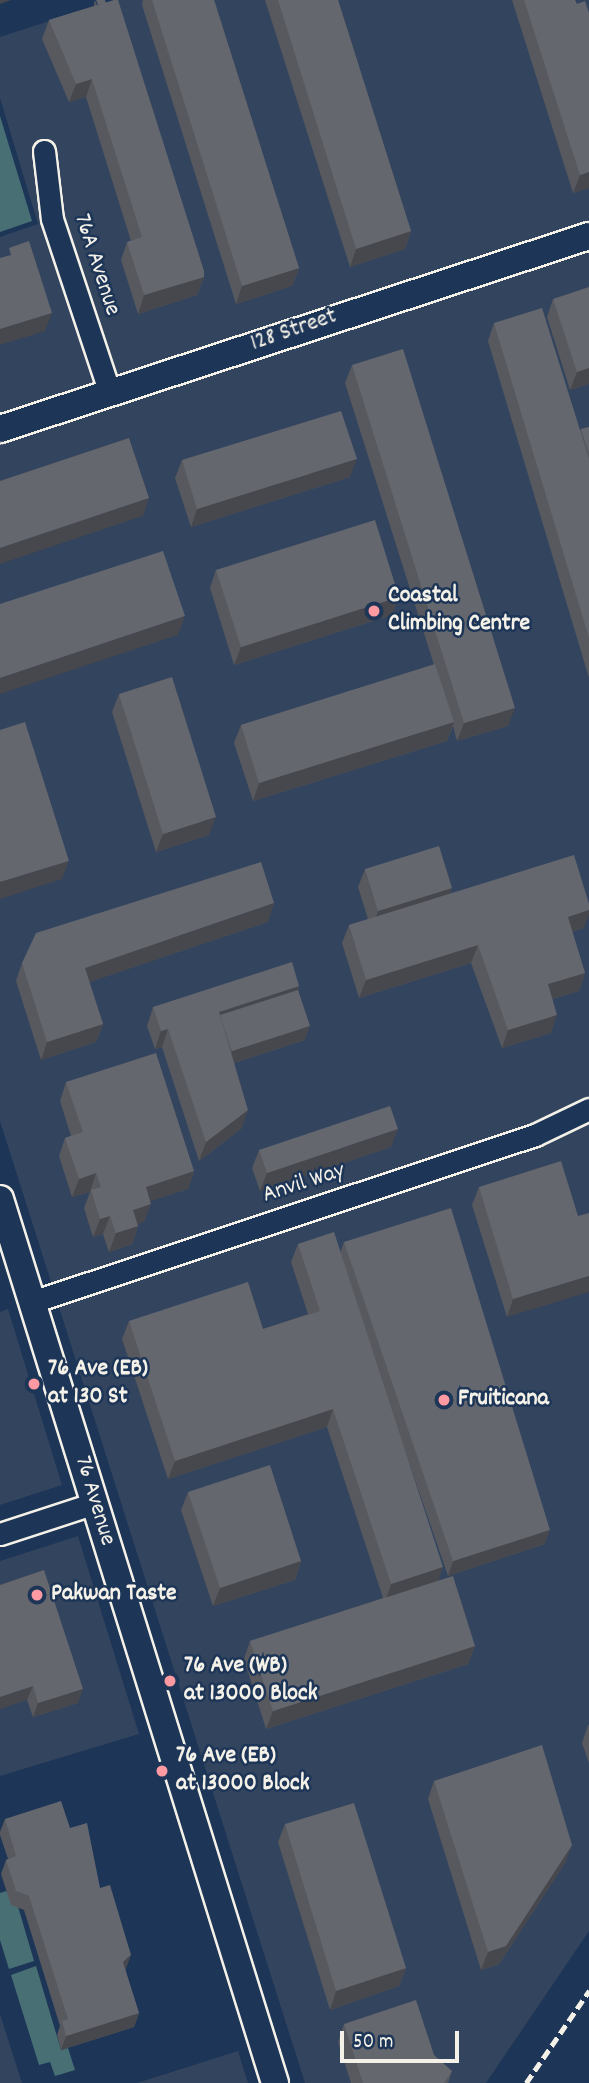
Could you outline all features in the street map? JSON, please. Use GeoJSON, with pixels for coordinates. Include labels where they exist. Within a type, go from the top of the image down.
{"type":"FeatureCollection","features":[{"type":"Feature","properties":{"kind":"main road","name":"128 Street"},"geometry":{"type":"LineString","coordinates":[[0,429],[589,236]]}},
{"type":"Feature","properties":{"kind":"main road","name":"76 Avenue"},"geometry":{"type":"LineString","coordinates":[[0,1199],[275,2083]]}},
{"type":"Feature","properties":{"kind":"street","name":"76A Avenue"},"geometry":{"type":"LineString","coordinates":[[44,151],[52,219],[110,393]]}},
{"type":"Feature","properties":{"kind":"street","name":"Anvil Way"},"geometry":{"type":"LineString","coordinates":[[32,1302],[533,1136],[589,1109]]}},
{"type":"Feature","properties":{"kind":"street"},"geometry":{"type":"LineString","coordinates":[[0,1534],[95,1503]]}},
{"type":"Feature","properties":{"kind":"shaded area"},"geometry":{"type":"Polygon","coordinates":[[[114,0],[589,0],[589,1931],[486,2083],[305,2083],[0,1121],[0,237],[38,224],[0,98],[0,37],[114,0]]]}},
{"type":"Feature","properties":{"kind":"shaded area"},"geometry":{"type":"Polygon","coordinates":[[[8,1309],[62,1485],[0,1505],[0,1312],[8,1309]]]}},
{"type":"Feature","properties":{"kind":"shaded area"},"geometry":{"type":"Polygon","coordinates":[[[78,1536],[139,1734],[0,1776],[0,1561],[78,1536]]]}},
{"type":"Feature","properties":{"kind":"shaded area"},"geometry":{"type":"Polygon","coordinates":[[[0,2014],[22,2083],[0,2083],[0,2014]]]}},
{"type":"Feature","properties":{"kind":"shaded area"},"geometry":{"type":"Polygon","coordinates":[[[238,2051],[248,2083],[137,2083],[238,2051]]]}},
{"type":"Feature","properties":{"kind":"green space"},"geometry":{"type":"Polygon","coordinates":[[[0,116],[32,221],[0,232],[0,116]]]}},
{"type":"Feature","properties":{"kind":"green space"},"geometry":{"type":"Polygon","coordinates":[[[6,1891],[17,1903],[34,1961],[9,1969],[0,1940],[0,1893],[6,1891]]]}},
{"type":"Feature","properties":{"kind":"green space"},"geometry":{"type":"Polygon","coordinates":[[[36,1966],[61,2050],[68,2048],[75,2070],[55,2076],[50,2062],[39,2065],[11,1975],[36,1966]]]}},
{"type":"Feature","properties":{"kind":"building"},"geometry":{"type":"Polygon","coordinates":[[[96,0],[105,0],[106,3],[98,5],[96,0]]]}},
{"type":"Feature","properties":{"kind":"building"},"geometry":{"type":"Polygon","coordinates":[[[118,0],[204,271],[204,277],[144,295],[127,242],[142,237],[92,79],[76,84],[49,20],[118,0]]]}},
{"type":"Feature","properties":{"kind":"building"},"geometry":{"type":"Polygon","coordinates":[[[152,0],[214,0],[299,268],[242,286],[152,0]]]}},
{"type":"Feature","properties":{"kind":"building"},"geometry":{"type":"Polygon","coordinates":[[[278,0],[338,0],[411,231],[356,249],[278,0]]]}},
{"type":"Feature","properties":{"kind":"building"},"geometry":{"type":"Polygon","coordinates":[[[524,0],[575,0],[577,4],[585,1],[589,13],[589,172],[580,175],[524,0]]]}},
{"type":"Feature","properties":{"kind":"building"},"geometry":{"type":"Polygon","coordinates":[[[29,241],[52,313],[0,329],[0,258],[11,255],[9,248],[29,241]]]}},
{"type":"Feature","properties":{"kind":"building"},"geometry":{"type":"Polygon","coordinates":[[[589,287],[589,368],[577,372],[553,299],[589,287]]]}},
{"type":"Feature","properties":{"kind":"building"},"geometry":{"type":"Polygon","coordinates":[[[542,308],[589,459],[589,638],[494,323],[542,308]]]}},
{"type":"Feature","properties":{"kind":"building"},"geometry":{"type":"Polygon","coordinates":[[[403,349],[515,708],[464,723],[352,365],[403,349]]]}},
{"type":"Feature","properties":{"kind":"building"},"geometry":{"type":"Polygon","coordinates":[[[341,411],[357,459],[197,509],[182,460],[341,411]]]}},
{"type":"Feature","properties":{"kind":"building"},"geometry":{"type":"Polygon","coordinates":[[[589,427],[589,453],[581,429],[589,427]]]}},
{"type":"Feature","properties":{"kind":"building"},"geometry":{"type":"Polygon","coordinates":[[[129,438],[149,498],[0,548],[0,481],[129,438]]]}},
{"type":"Feature","properties":{"kind":"building"},"geometry":{"type":"Polygon","coordinates":[[[375,520],[399,597],[241,647],[216,570],[375,520]]]}},
{"type":"Feature","properties":{"kind":"building"},"geometry":{"type":"Polygon","coordinates":[[[163,551],[185,616],[0,678],[0,604],[163,551]]]}},
{"type":"Feature","properties":{"kind":"building"},"geometry":{"type":"Polygon","coordinates":[[[435,664],[454,722],[259,783],[241,725],[435,664]]]}},
{"type":"Feature","properties":{"kind":"building"},"geometry":{"type":"Polygon","coordinates":[[[172,677],[216,817],[163,834],[119,694],[172,677]]]}},
{"type":"Feature","properties":{"kind":"building"},"geometry":{"type":"Polygon","coordinates":[[[25,722],[69,861],[0,882],[0,730],[25,722]]]}},
{"type":"Feature","properties":{"kind":"building"},"geometry":{"type":"Polygon","coordinates":[[[439,846],[452,888],[378,911],[365,869],[439,846]]]}},
{"type":"Feature","properties":{"kind":"building"},"geometry":{"type":"Polygon","coordinates":[[[574,855],[589,910],[568,917],[585,973],[548,984],[557,1015],[508,1030],[478,945],[366,980],[349,925],[574,855]]]}},
{"type":"Feature","properties":{"kind":"building"},"geometry":{"type":"Polygon","coordinates":[[[261,862],[274,903],[85,968],[103,1024],[47,1042],[22,963],[36,933],[261,862]]]}},
{"type":"Feature","properties":{"kind":"building"},"geometry":{"type":"Polygon","coordinates":[[[292,962],[299,986],[219,1012],[248,1110],[206,1142],[168,1029],[161,1031],[153,1007],[292,962]]]}},
{"type":"Feature","properties":{"kind":"building"},"geometry":{"type":"Polygon","coordinates":[[[298,990],[310,1026],[232,1051],[220,1015],[298,990]]]}},
{"type":"Feature","properties":{"kind":"building"},"geometry":{"type":"Polygon","coordinates":[[[156,1053],[194,1171],[146,1187],[151,1204],[133,1210],[138,1226],[116,1233],[110,1216],[100,1219],[91,1190],[101,1187],[96,1173],[79,1179],[65,1138],[83,1132],[66,1082],[156,1053]]]}},
{"type":"Feature","properties":{"kind":"building"},"geometry":{"type":"Polygon","coordinates":[[[390,1106],[398,1129],[267,1173],[259,1150],[390,1106]]]}},
{"type":"Feature","properties":{"kind":"building"},"geometry":{"type":"Polygon","coordinates":[[[561,1161],[578,1216],[589,1213],[589,1276],[513,1299],[479,1187],[561,1161]]]}},
{"type":"Feature","properties":{"kind":"building","name":"Fruiticana"},"geometry":{"type":"Polygon","coordinates":[[[451,1208],[550,1530],[453,1561],[344,1242],[451,1208]]]}},
{"type":"Feature","properties":{"kind":"building"},"geometry":{"type":"Polygon","coordinates":[[[334,1232],[443,1567],[391,1584],[333,1409],[175,1461],[129,1321],[248,1282],[263,1329],[320,1311],[298,1244],[334,1232]]]}},
{"type":"Feature","properties":{"kind":"building"},"geometry":{"type":"Polygon","coordinates":[[[270,1465],[301,1561],[220,1588],[188,1492],[270,1465]]]}},
{"type":"Feature","properties":{"kind":"building"},"geometry":{"type":"Polygon","coordinates":[[[44,1570],[83,1689],[38,1703],[33,1686],[0,1697],[0,1585],[44,1570]]]}},
{"type":"Feature","properties":{"kind":"building"},"geometry":{"type":"Polygon","coordinates":[[[453,1576],[475,1646],[273,1711],[250,1641],[453,1576]]]}},
{"type":"Feature","properties":{"kind":"building"},"geometry":{"type":"Polygon","coordinates":[[[542,1745],[572,1845],[506,1946],[488,1952],[434,1781],[542,1745]]]}},
{"type":"Feature","properties":{"kind":"building"},"geometry":{"type":"Polygon","coordinates":[[[61,1801],[70,1828],[87,1823],[100,1888],[110,1885],[131,1955],[123,1962],[139,2013],[66,2036],[62,2021],[68,2019],[29,1896],[16,1891],[6,1860],[16,1856],[5,1819],[61,1801]]]}},
{"type":"Feature","properties":{"kind":"building"},"geometry":{"type":"Polygon","coordinates":[[[354,1803],[406,1968],[336,1991],[285,1824],[354,1803]]]}},
{"type":"Feature","properties":{"kind":"building"},"geometry":{"type":"Polygon","coordinates":[[[416,2000],[434,2055],[452,2071],[444,2083],[363,2083],[344,2024],[416,2000]]]}},
{"type":"Feature","properties":{"kind":"railway"},"geometry":{"type":"LineString","coordinates":[[526,2083],[589,1991]]}},
{"type":"Feature","properties":{"kind":"place","name":"Coastal Climbing Centre"},"geometry":{"type":"Point","coordinates":[374,611]}},
{"type":"Feature","properties":{"kind":"place","name":"76 Ave (EB) at 130 St"},"geometry":{"type":"Point","coordinates":[34,1384]}},
{"type":"Feature","properties":{"kind":"place","name":"Fruiticana"},"geometry":{"type":"Point","coordinates":[444,1400]}},
{"type":"Feature","properties":{"kind":"place","name":"Pakwan Taste"},"geometry":{"type":"Point","coordinates":[37,1595]}},
{"type":"Feature","properties":{"kind":"place","name":"76 Ave (WB) at 13000 Block"},"geometry":{"type":"Point","coordinates":[170,1681]}},
{"type":"Feature","properties":{"kind":"place","name":"76 Ave (EB) at 13000 Block"},"geometry":{"type":"Point","coordinates":[162,1771]}}]}
